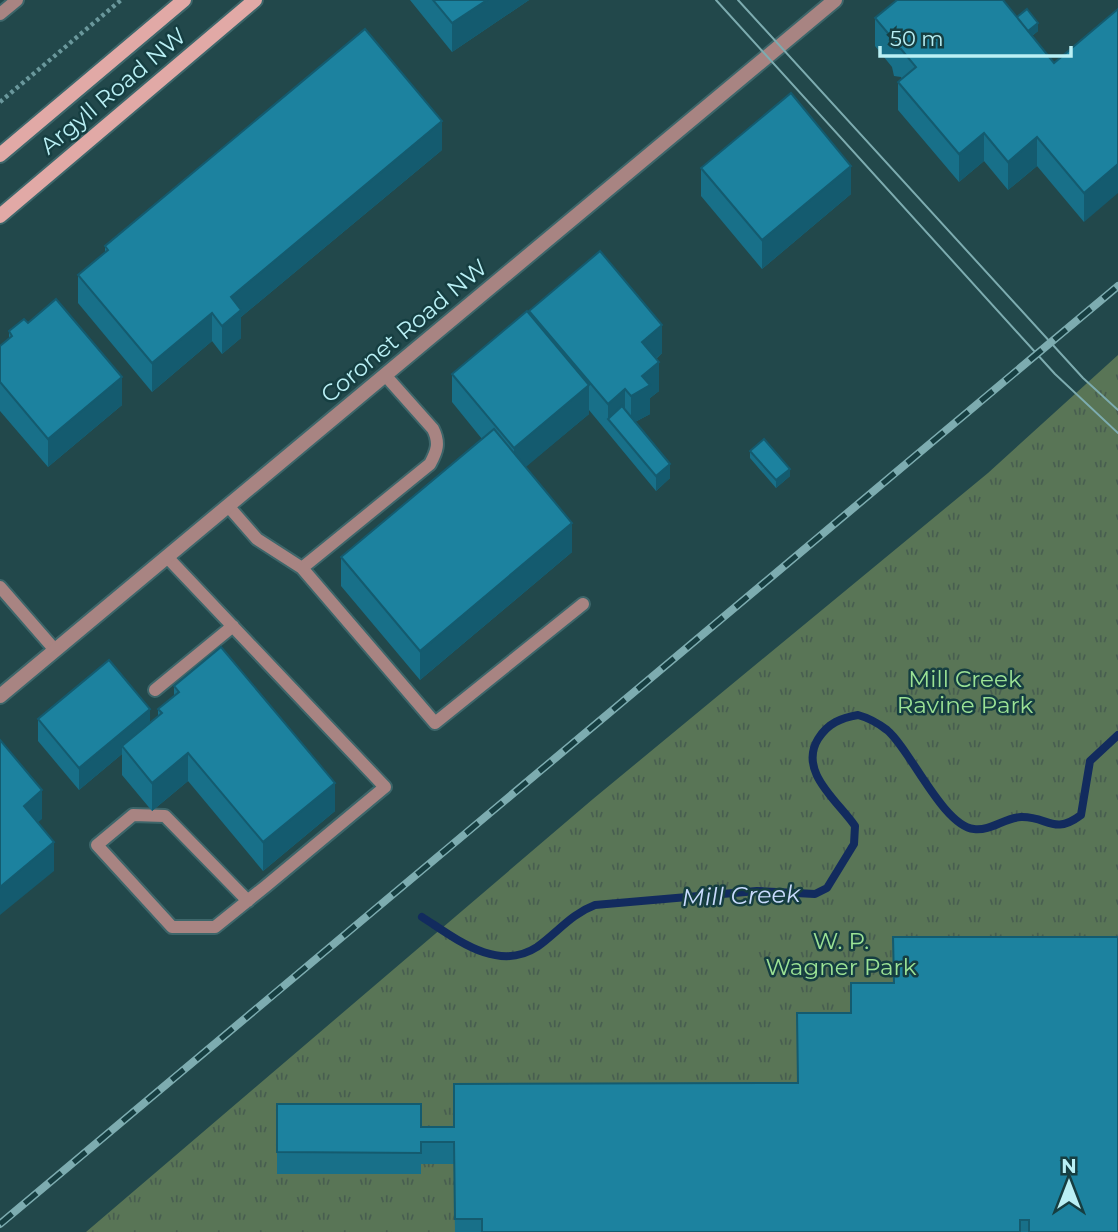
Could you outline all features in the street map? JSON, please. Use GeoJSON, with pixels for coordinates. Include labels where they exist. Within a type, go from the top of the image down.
{"type":"FeatureCollection","features":[{"type":"Feature","properties":{"kind":"main road","name":"Argyll Road NW"},"geometry":{"type":"LineString","coordinates":[[0,155],[184,0]]}},
{"type":"Feature","properties":{"kind":"main road","name":"Argyll Road NW"},"geometry":{"type":"LineString","coordinates":[[0,216],[256,0]]}},
{"type":"Feature","properties":{"kind":"street","name":"Coronet Road NW"},"geometry":{"type":"LineString","coordinates":[[0,696],[835,0]]}},
{"type":"Feature","properties":{"kind":"lane"},"geometry":{"type":"LineString","coordinates":[[0,14],[18,0]]}},
{"type":"Feature","properties":{"kind":"lane"},"geometry":{"type":"LineString","coordinates":[[302,568],[430,464],[437,452],[439,439],[433,429],[385,375]]}},
{"type":"Feature","properties":{"kind":"lane"},"geometry":{"type":"LineString","coordinates":[[229,507],[257,539],[302,568],[435,723],[583,604]]}},
{"type":"Feature","properties":{"kind":"lane"},"geometry":{"type":"LineString","coordinates":[[168,558],[385,787],[248,901],[215,927],[172,927],[97,845],[133,814],[165,816],[248,901]]}},
{"type":"Feature","properties":{"kind":"lane"},"geometry":{"type":"LineString","coordinates":[[0,588],[55,650]]}},
{"type":"Feature","properties":{"kind":"lane"},"geometry":{"type":"LineString","coordinates":[[155,690],[233,626]]}},
{"type":"Feature","properties":{"kind":"path"},"geometry":{"type":"LineString","coordinates":[[0,102],[121,0]]}},
{"type":"Feature","properties":{"kind":"green space","name":"W. P. Wagner Park"},"geometry":{"type":"Polygon","coordinates":[[[1118,355],[1118,1232],[86,1232],[593,799],[988,473],[1118,355]]]}},
{"type":"Feature","properties":{"kind":"building"},"geometry":{"type":"Polygon","coordinates":[[[433,0],[487,0],[452,23],[433,0]]]}},
{"type":"Feature","properties":{"kind":"building"},"geometry":{"type":"Polygon","coordinates":[[[897,0],[1003,0],[1054,63],[1118,9],[1118,164],[1084,193],[1037,137],[1008,162],[984,133],[959,154],[898,82],[916,67],[901,49],[894,48],[892,38],[875,18],[897,0]]]}},
{"type":"Feature","properties":{"kind":"building"},"geometry":{"type":"Polygon","coordinates":[[[1027,9],[1038,23],[1028,31],[1017,17],[1027,9]]]}},
{"type":"Feature","properties":{"kind":"building"},"geometry":{"type":"Polygon","coordinates":[[[365,29],[442,121],[231,297],[241,310],[222,326],[212,313],[152,363],[78,275],[108,250],[105,246],[365,29]]]}},
{"type":"Feature","properties":{"kind":"building"},"geometry":{"type":"Polygon","coordinates":[[[791,93],[851,166],[762,240],[701,168],[791,93]]]}},
{"type":"Feature","properties":{"kind":"building"},"geometry":{"type":"Polygon","coordinates":[[[600,251],[662,325],[642,342],[659,362],[642,376],[650,385],[631,396],[625,389],[608,404],[529,311],[600,251]]]}},
{"type":"Feature","properties":{"kind":"building"},"geometry":{"type":"Polygon","coordinates":[[[56,299],[122,377],[48,439],[0,382],[0,346],[12,336],[9,331],[24,319],[28,323],[56,299]]]}},
{"type":"Feature","properties":{"kind":"building"},"geometry":{"type":"Polygon","coordinates":[[[527,311],[589,385],[514,448],[452,374],[527,311]]]}},
{"type":"Feature","properties":{"kind":"building"},"geometry":{"type":"Polygon","coordinates":[[[622,406],[670,464],[656,476],[608,419],[622,406]]]}},
{"type":"Feature","properties":{"kind":"building"},"geometry":{"type":"Polygon","coordinates":[[[494,429],[572,523],[420,651],[341,557],[494,429]]]}},
{"type":"Feature","properties":{"kind":"building"},"geometry":{"type":"Polygon","coordinates":[[[764,439],[790,469],[776,480],[750,451],[764,439]]]}},
{"type":"Feature","properties":{"kind":"building"},"geometry":{"type":"Polygon","coordinates":[[[221,647],[335,783],[263,842],[188,753],[152,783],[122,746],[162,713],[158,709],[179,692],[174,686],[221,647]]]}},
{"type":"Feature","properties":{"kind":"building"},"geometry":{"type":"Polygon","coordinates":[[[109,660],[150,709],[79,768],[38,719],[109,660]]]}},
{"type":"Feature","properties":{"kind":"building"},"geometry":{"type":"Polygon","coordinates":[[[0,740],[42,790],[24,806],[54,842],[0,887],[0,740]]]}},
{"type":"Feature","properties":{"kind":"building"},"geometry":{"type":"Polygon","coordinates":[[[893,937],[1118,937],[1118,1232],[1029,1232],[1029,1220],[1020,1220],[1020,1232],[482,1232],[482,1219],[455,1219],[454,1142],[421,1142],[421,1153],[277,1152],[277,1104],[421,1104],[421,1127],[454,1127],[454,1084],[798,1083],[797,1013],[851,1013],[851,983],[894,983],[893,937]]]}},
{"type":"Feature","properties":{"kind":"waterway","name":"Mill Creek"},"geometry":{"type":"LineString","coordinates":[[422,917],[477,950],[507,956],[522,954],[537,947],[572,918],[595,905],[757,891],[815,894],[827,888],[854,844],[855,826],[816,774],[813,751],[826,729],[835,722],[852,716],[866,718],[887,730],[951,815],[962,825],[974,829],[1021,817],[1057,825],[1081,815],[1090,761],[1118,735]]}},
{"type":"Feature","properties":{"kind":"tram line"},"geometry":{"type":"LineString","coordinates":[[716,0],[1055,374],[1118,433]]}},
{"type":"Feature","properties":{"kind":"tram line"},"geometry":{"type":"LineString","coordinates":[[738,0],[1083,378],[1118,410]]}},
{"type":"Feature","properties":{"kind":"railway"},"geometry":{"type":"LineString","coordinates":[[0,1224],[1118,286]]}},
{"type":"Feature","properties":{"kind":"park label","name":"Mill Creek Ravine Park"},"geometry":{"type":"Point","coordinates":[965,692]}}]}
